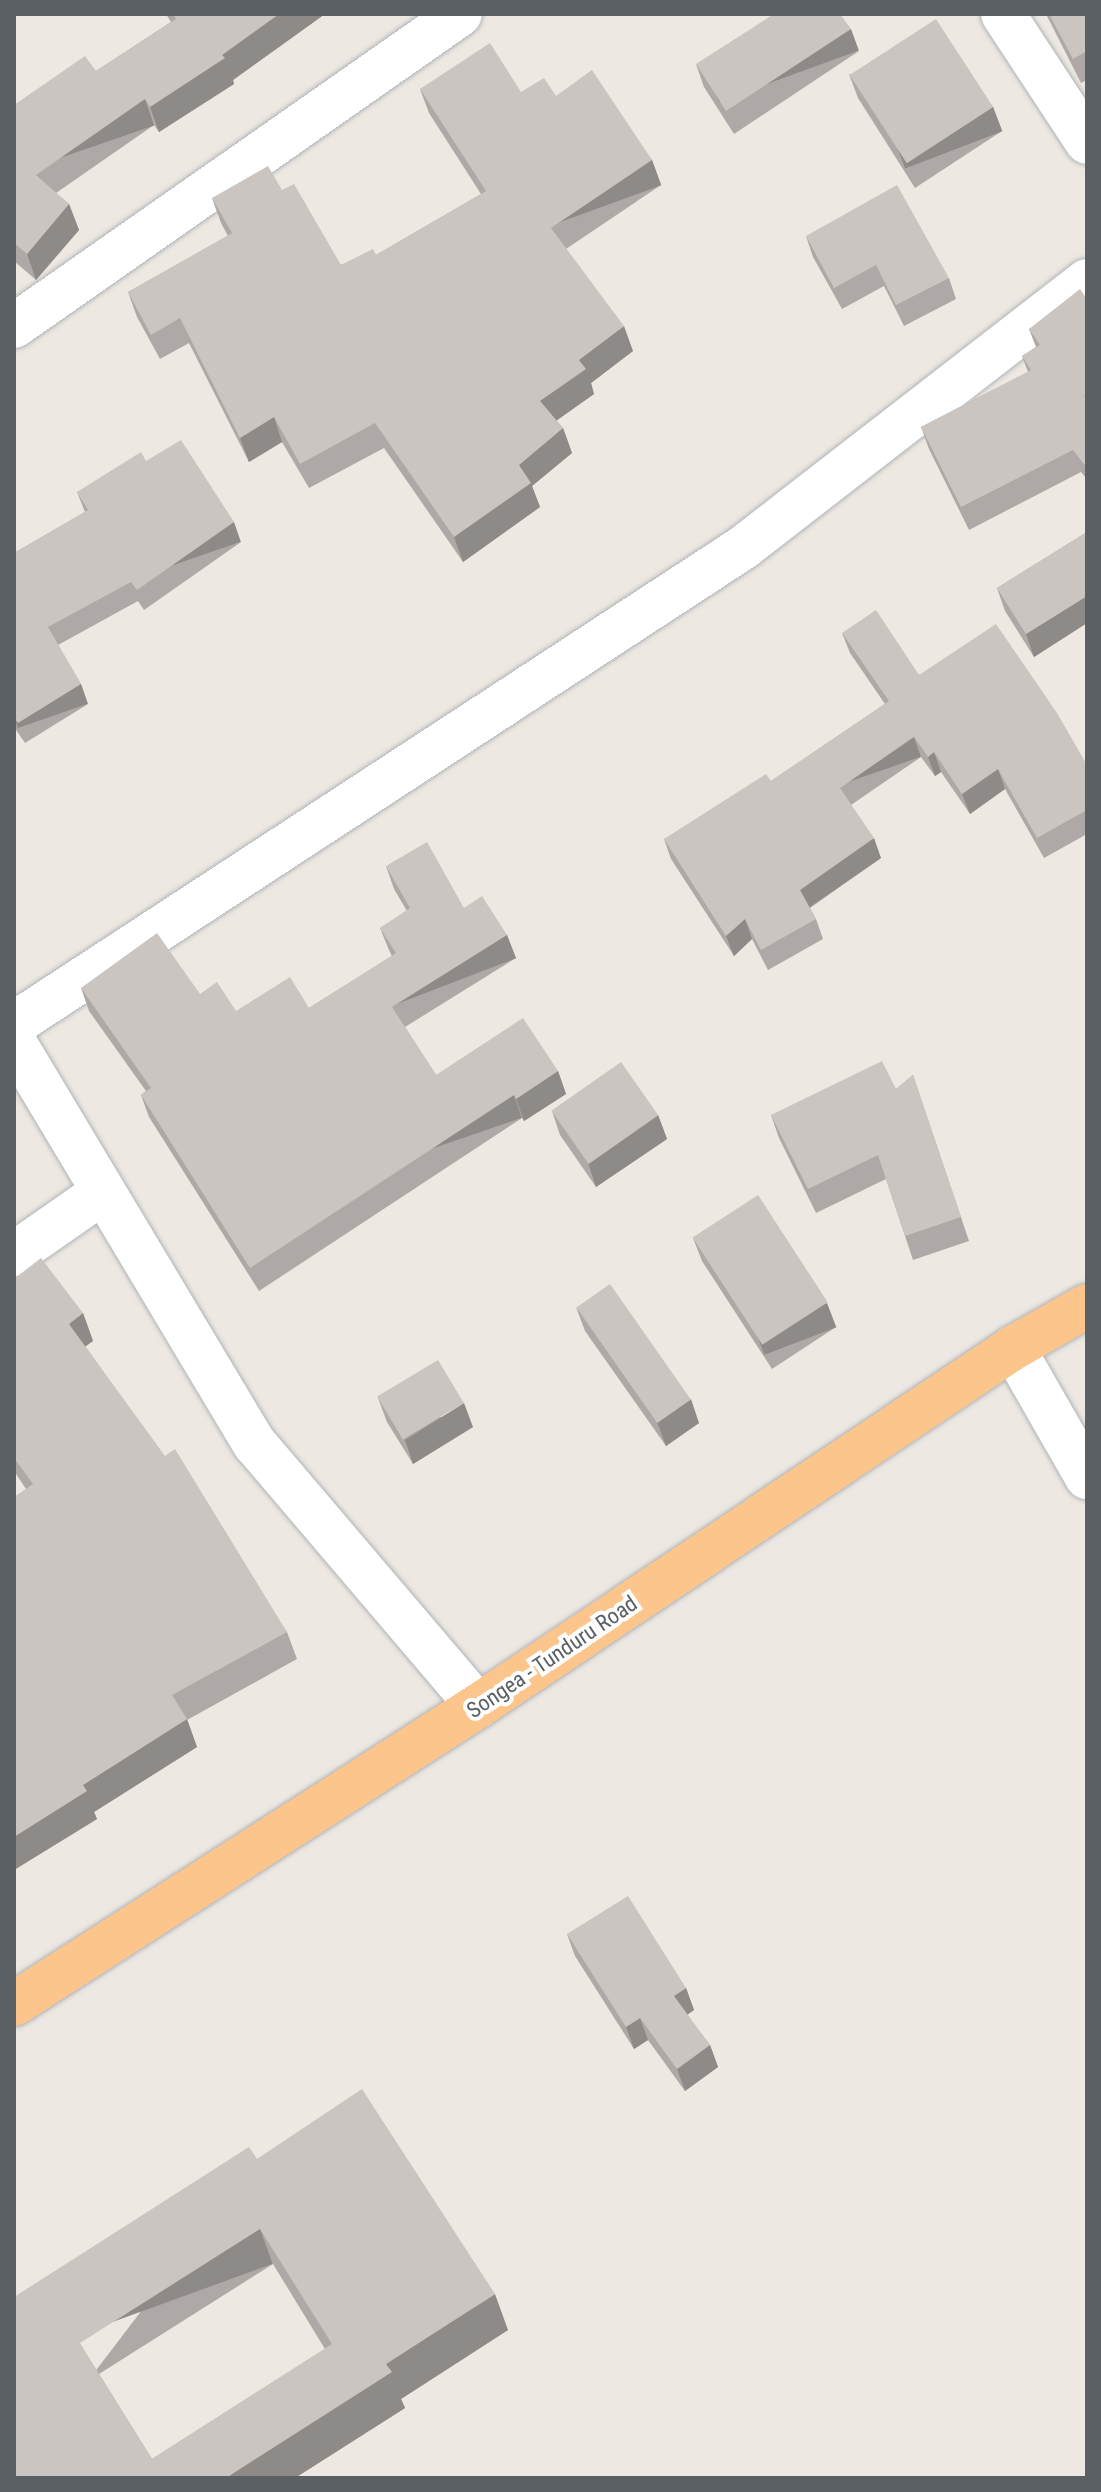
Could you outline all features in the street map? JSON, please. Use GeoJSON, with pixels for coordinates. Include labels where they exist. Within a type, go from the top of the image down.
{"type":"FeatureCollection","features":[{"type":"Feature","properties":{"kind":"highway","name":"Songea - Tunduru Road"},"geometry":{"type":"LineString","coordinates":[[14,2004],[478,1706],[1013,1348],[1087,1306]]}},
{"type":"Feature","properties":{"kind":"street"},"geometry":{"type":"LineString","coordinates":[[14,326],[460,14]]}},
{"type":"Feature","properties":{"kind":"street"},"geometry":{"type":"LineString","coordinates":[[1003,14],[1087,142]]}},
{"type":"Feature","properties":{"kind":"street"},"geometry":{"type":"LineString","coordinates":[[14,1024],[744,547],[1087,281]]}},
{"type":"Feature","properties":{"kind":"street"},"geometry":{"type":"LineString","coordinates":[[14,1042],[255,1444],[478,1706]]}},
{"type":"Feature","properties":{"kind":"street"},"geometry":{"type":"LineString","coordinates":[[14,1254],[103,1192]]}},
{"type":"Feature","properties":{"kind":"street"},"geometry":{"type":"LineString","coordinates":[[1013,1348],[1087,1477]]}},
{"type":"Feature","properties":{"kind":"building"},"geometry":{"type":"Polygon","coordinates":[[[173,14],[279,14],[222,55],[225,58],[150,107],[145,99],[36,175],[69,204],[27,254],[14,243],[14,105],[85,56],[96,71],[176,19],[173,14]]]}},
{"type":"Feature","properties":{"kind":"building"},"geometry":{"type":"Polygon","coordinates":[[[774,14],[840,14],[851,29],[726,111],[696,64],[774,14]]]}},
{"type":"Feature","properties":{"kind":"building"},"geometry":{"type":"Polygon","coordinates":[[[1049,14],[1087,14],[1087,51],[1073,59],[1049,14]]]}},
{"type":"Feature","properties":{"kind":"building"},"geometry":{"type":"Polygon","coordinates":[[[936,19],[993,107],[907,163],[850,75],[936,19]]]}},
{"type":"Feature","properties":{"kind":"building"},"geometry":{"type":"Polygon","coordinates":[[[490,43],[521,92],[544,78],[556,96],[592,70],[652,160],[551,228],[624,326],[579,360],[586,369],[540,401],[563,428],[519,465],[531,483],[454,537],[375,423],[300,464],[274,417],[240,438],[180,318],[151,335],[128,292],[232,233],[212,198],[268,166],[282,190],[294,184],[341,265],[373,249],[376,255],[486,191],[420,89],[490,43]]]}},
{"type":"Feature","properties":{"kind":"building"},"geometry":{"type":"Polygon","coordinates":[[[897,185],[949,278],[896,305],[876,265],[834,288],[806,236],[897,185]]]}},
{"type":"Feature","properties":{"kind":"building"},"geometry":{"type":"Polygon","coordinates":[[[1080,289],[1087,299],[1087,394],[1084,396],[1087,400],[1087,468],[1073,450],[961,507],[921,427],[1031,370],[1022,356],[1040,345],[1029,329],[1080,289]]]}},
{"type":"Feature","properties":{"kind":"building"},"geometry":{"type":"Polygon","coordinates":[[[181,440],[234,522],[137,590],[131,582],[48,627],[81,684],[18,723],[14,718],[14,553],[88,510],[77,492],[141,452],[146,461],[181,440]]]}},
{"type":"Feature","properties":{"kind":"building"},"geometry":{"type":"Polygon","coordinates":[[[1087,532],[1087,596],[1026,634],[997,588],[1087,532]]]}},
{"type":"Feature","properties":{"kind":"building"},"geometry":{"type":"Polygon","coordinates":[[[876,610],[919,675],[996,624],[1057,713],[1087,765],[1087,810],[1037,838],[998,769],[962,794],[934,752],[928,757],[914,737],[840,788],[874,838],[800,890],[816,919],[761,950],[745,919],[726,936],[664,839],[766,774],[771,781],[889,701],[842,633],[876,610]]]}},
{"type":"Feature","properties":{"kind":"building"},"geometry":{"type":"Polygon","coordinates":[[[427,842],[464,908],[482,896],[507,935],[392,1007],[436,1075],[523,1018],[558,1071],[516,1099],[514,1095],[250,1268],[141,1095],[151,1088],[81,988],[157,933],[200,994],[217,982],[236,1011],[290,977],[309,1008],[396,953],[380,928],[410,908],[386,866],[427,842]]]}},
{"type":"Feature","properties":{"kind":"building"},"geometry":{"type":"Polygon","coordinates":[[[882,1061],[896,1089],[913,1075],[961,1217],[905,1236],[878,1155],[808,1189],[771,1115],[882,1061]]]}},
{"type":"Feature","properties":{"kind":"building"},"geometry":{"type":"Polygon","coordinates":[[[621,1062],[658,1115],[589,1164],[551,1111],[621,1062]]]}},
{"type":"Feature","properties":{"kind":"building"},"geometry":{"type":"Polygon","coordinates":[[[758,1195],[828,1302],[762,1345],[693,1237],[758,1195]]]}},
{"type":"Feature","properties":{"kind":"building"},"geometry":{"type":"Polygon","coordinates":[[[41,1258],[83,1313],[69,1324],[165,1456],[175,1449],[287,1632],[172,1695],[187,1719],[83,1785],[87,1791],[14,1837],[14,1497],[33,1484],[14,1458],[14,1279],[41,1258]]]}},
{"type":"Feature","properties":{"kind":"building"},"geometry":{"type":"Polygon","coordinates":[[[610,1284],[691,1400],[657,1423],[576,1308],[610,1284]]]}},
{"type":"Feature","properties":{"kind":"building"},"geometry":{"type":"Polygon","coordinates":[[[438,1360],[464,1403],[403,1439],[377,1397],[438,1360]]]}},
{"type":"Feature","properties":{"kind":"building"},"geometry":{"type":"Polygon","coordinates":[[[628,1896],[686,1988],[674,1996],[710,2045],[677,2069],[640,2018],[626,2027],[567,1934],[628,1896]]]}},
{"type":"Feature","properties":{"kind":"building"},"geometry":{"type":"Polygon","coordinates":[[[362,2089],[495,2294],[386,2364],[392,2372],[226,2478],[14,2478],[14,2297],[249,2147],[257,2159],[362,2089]],[[260,2229],[80,2343],[152,2459],[332,2344],[260,2229]]]}}]}
